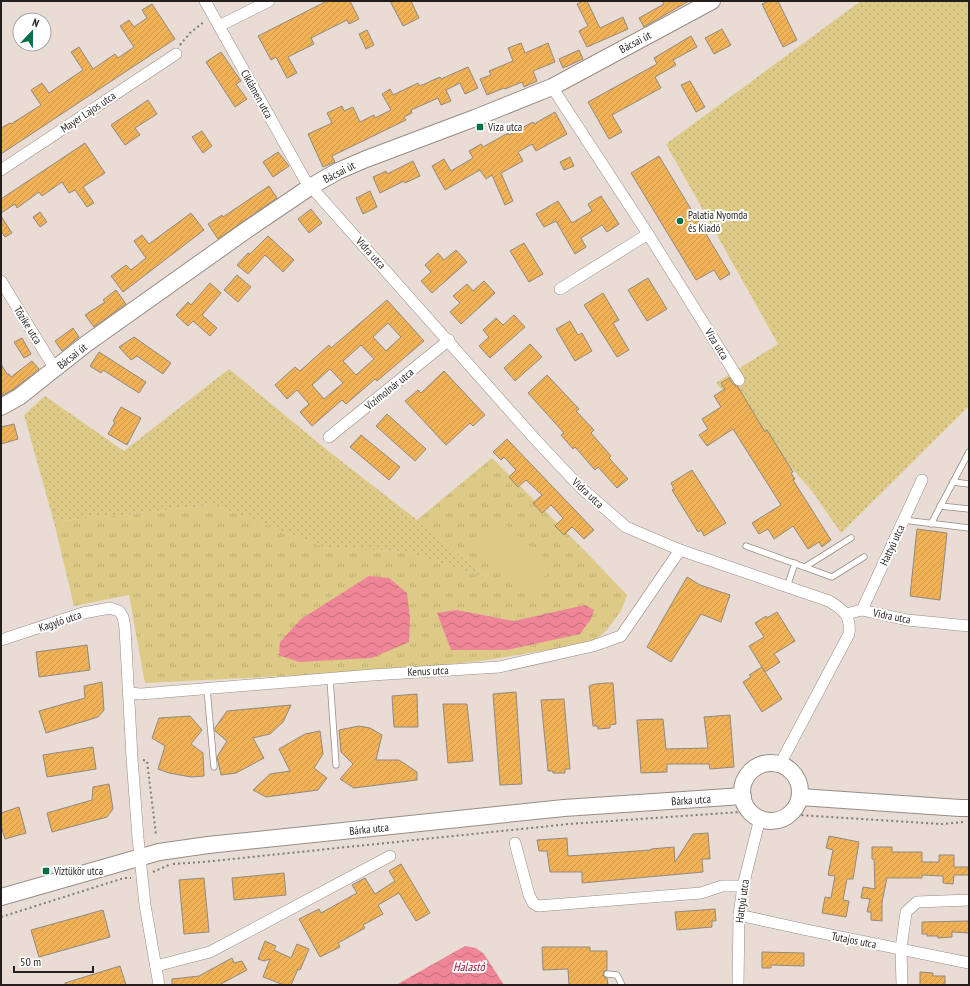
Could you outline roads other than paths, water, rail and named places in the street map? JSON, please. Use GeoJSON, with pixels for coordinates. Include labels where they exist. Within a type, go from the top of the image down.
{"type":"FeatureCollection","features":[{"type":"Feature","properties":{"kind":"street","name":"Ciklámen utca"},"geometry":{"type":"LineString","coordinates":[[205,1],[310,187]]}},
{"type":"Feature","properties":{"kind":"street"},"geometry":{"type":"LineString","coordinates":[[219,26],[269,1]]}},
{"type":"Feature","properties":{"kind":"street","name":"Bácsai út"},"geometry":{"type":"LineString","coordinates":[[1,407],[19,397],[112,326],[310,187],[338,171],[475,118],[552,86],[712,1]]}},
{"type":"Feature","properties":{"kind":"street","name":"Mayer Lajos utca"},"geometry":{"type":"LineString","coordinates":[[1,170],[176,54]]}},
{"type":"Feature","properties":{"kind":"street","name":"Viza utca"},"geometry":{"type":"LineString","coordinates":[[552,86],[648,234],[739,380]]}},
{"type":"Feature","properties":{"kind":"street","name":"Vidra utca"},"geometry":{"type":"LineString","coordinates":[[310,187],[321,197],[449,340],[534,438],[579,486],[626,527],[680,550],[829,601],[841,608],[846,614],[862,610],[907,620],[969,626]]}},
{"type":"Feature","properties":{"kind":"street"},"geometry":{"type":"LineString","coordinates":[[560,290],[648,234]]}},
{"type":"Feature","properties":{"kind":"street","name":"Tőzike utca"},"geometry":{"type":"LineString","coordinates":[[1,281],[55,369]]}},
{"type":"Feature","properties":{"kind":"street","name":"Vizimolnár utca"},"geometry":{"type":"LineString","coordinates":[[329,437],[449,340]]}},
{"type":"Feature","properties":{"kind":"street","name":"Hattyú utca"},"geometry":{"type":"LineString","coordinates":[[862,610],[922,480]]}},
{"type":"Feature","properties":{"kind":"street","name":"Kenus utca"},"geometry":{"type":"LineString","coordinates":[[128,693],[141,694],[330,679],[372,674],[499,667],[593,646],[621,636],[680,550]]}},
{"type":"Feature","properties":{"kind":"street","name":"Kagyló utca"},"geometry":{"type":"LineString","coordinates":[[1,640],[83,613],[110,608],[119,610],[123,617],[125,628],[128,693]]}},
{"type":"Feature","properties":{"kind":"street"},"geometry":{"type":"LineString","coordinates":[[780,764],[849,634],[850,625],[846,614]]}},
{"type":"Feature","properties":{"kind":"street"},"geometry":{"type":"LineString","coordinates":[[128,693],[138,838],[145,905],[159,985]]}},
{"type":"Feature","properties":{"kind":"street"},"geometry":{"type":"LineString","coordinates":[[766,763],[780,764],[791,771],[797,778],[800,787],[800,797],[797,806],[792,813],[784,818],[776,821],[761,820],[745,805],[743,787],[745,779],[750,772],[758,766],[766,763]]}},
{"type":"Feature","properties":{"kind":"street","name":"Bárka utca"},"geometry":{"type":"LineString","coordinates":[[1,897],[164,851],[208,845],[564,808],[743,796]]}},
{"type":"Feature","properties":{"kind":"street"},"geometry":{"type":"LineString","coordinates":[[800,797],[969,808]]}},
{"type":"Feature","properties":{"kind":"street","name":"Hattyú utca"},"geometry":{"type":"LineString","coordinates":[[738,985],[739,915],[743,886],[758,826],[761,820]]}},
{"type":"Feature","properties":{"kind":"street"},"geometry":{"type":"LineString","coordinates":[[515,843],[529,895],[533,903],[538,906],[701,893],[722,886],[743,886]]}},
{"type":"Feature","properties":{"kind":"street"},"geometry":{"type":"LineString","coordinates":[[156,966],[210,952],[390,856]]}},
{"type":"Feature","properties":{"kind":"street"},"geometry":{"type":"LineString","coordinates":[[902,985],[901,949],[906,912],[917,902],[969,900]]}},
{"type":"Feature","properties":{"kind":"street","name":"Tutajos utca"},"geometry":{"type":"LineString","coordinates":[[739,915],[969,963]]}},
{"type":"Feature","properties":{"kind":"lane"},"geometry":{"type":"LineString","coordinates":[[931,524],[953,482],[967,460],[969,452]]}},
{"type":"Feature","properties":{"kind":"lane"},"geometry":{"type":"LineString","coordinates":[[953,482],[969,484]]}},
{"type":"Feature","properties":{"kind":"lane"},"geometry":{"type":"LineString","coordinates":[[940,506],[969,509]]}},
{"type":"Feature","properties":{"kind":"lane"},"geometry":{"type":"LineString","coordinates":[[903,520],[969,528]]}},
{"type":"Feature","properties":{"kind":"lane"},"geometry":{"type":"LineString","coordinates":[[805,567],[850,538]]}},
{"type":"Feature","properties":{"kind":"lane"},"geometry":{"type":"LineString","coordinates":[[746,546],[832,577],[864,557]]}},
{"type":"Feature","properties":{"kind":"lane"},"geometry":{"type":"LineString","coordinates":[[787,587],[796,563]]}},
{"type":"Feature","properties":{"kind":"lane"},"geometry":{"type":"LineString","coordinates":[[330,679],[336,765]]}},
{"type":"Feature","properties":{"kind":"lane"},"geometry":{"type":"LineString","coordinates":[[207,689],[214,767]]}},
{"type":"Feature","properties":{"kind":"lane"},"geometry":{"type":"LineString","coordinates":[[607,974],[617,975],[622,985]]}},
{"type":"Feature","properties":{"kind":"water"},"geometry":{"type":"Polygon","coordinates":[[[369,576],[389,578],[407,593],[410,618],[409,642],[372,658],[299,662],[279,655],[280,642],[301,619],[369,576]]]}},
{"type":"Feature","properties":{"kind":"water"},"geometry":{"type":"Polygon","coordinates":[[[585,605],[594,610],[591,619],[580,634],[507,650],[451,650],[437,613],[457,610],[514,621],[585,605]]]}},
{"type":"Feature","properties":{"kind":"water","name":"Halastó"},"geometry":{"type":"Polygon","coordinates":[[[465,946],[476,948],[484,954],[504,985],[396,985],[465,946]]]}},
{"type":"Feature","properties":{"kind":"place","name":"Viza utca"},"geometry":{"type":"Point","coordinates":[480,127]}},
{"type":"Feature","properties":{"kind":"place","name":"Palatia Nyomda és Kiadó"},"geometry":{"type":"Point","coordinates":[680,221]}},
{"type":"Feature","properties":{"kind":"place","name":"Víztükör utca"},"geometry":{"type":"Point","coordinates":[46,871]}}]}
